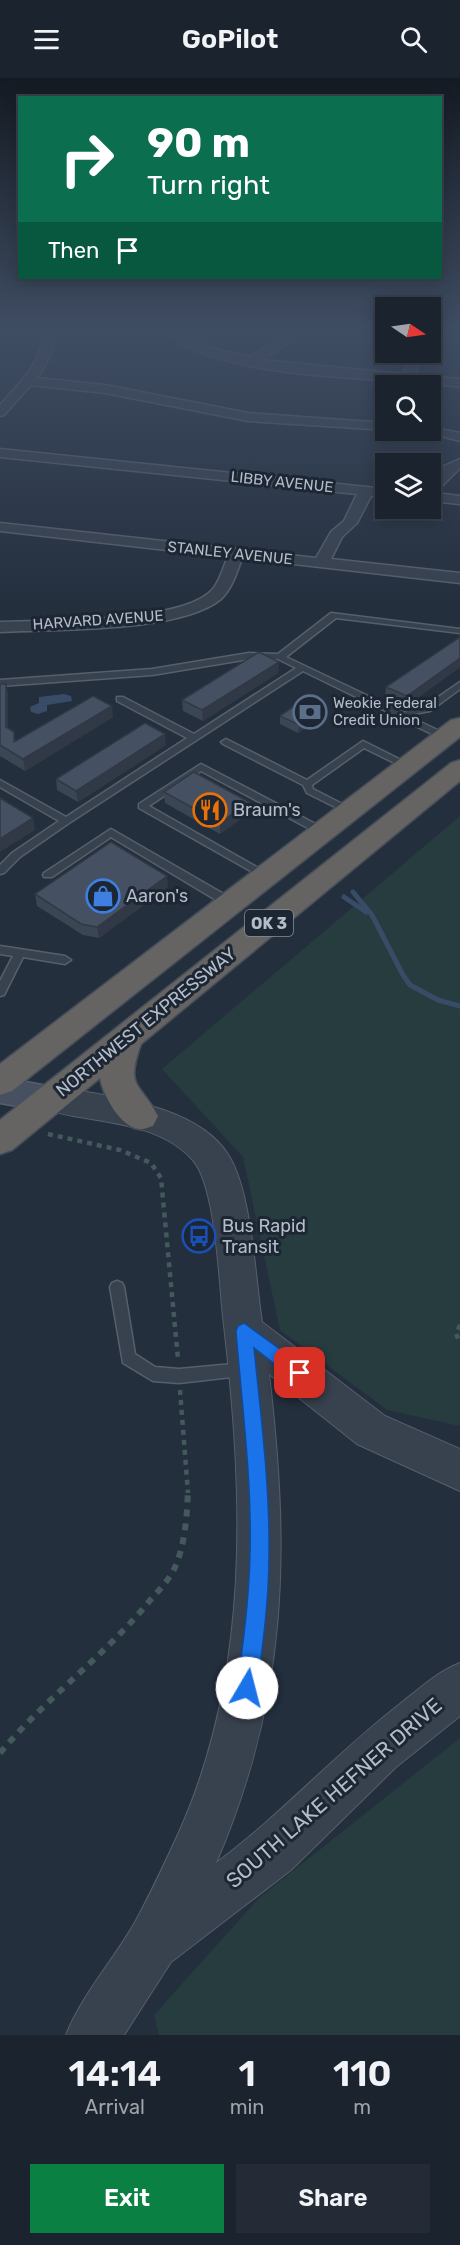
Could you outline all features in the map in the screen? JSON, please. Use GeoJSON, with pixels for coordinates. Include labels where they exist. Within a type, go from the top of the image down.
{"type":"FeatureCollection","features":[{"type":"Feature","properties":{"kind":"highway","name":"OK 3"},"geometry":{"type":"LineString","coordinates":[[0,1082],[408,765],[455,736]]}},
{"type":"Feature","properties":{"kind":"highway","name":"NORTHWEST EXPRESSWAY"},"geometry":{"type":"LineString","coordinates":[[0,1140],[460,768]]}},
{"type":"Feature","properties":{"kind":"highway"},"geometry":{"type":"LineString","coordinates":[[128,1037],[116,1066],[115,1080],[121,1092],[141,1116]]}},
{"type":"Feature","properties":{"kind":"main road"},"geometry":{"type":"LineString","coordinates":[[0,1090],[51,1099]]}},
{"type":"Feature","properties":{"kind":"street"},"geometry":{"type":"LineString","coordinates":[[280,419],[375,426]]}},
{"type":"Feature","properties":{"kind":"street"},"geometry":{"type":"LineString","coordinates":[[441,433],[460,437]]}},
{"type":"Feature","properties":{"kind":"street","name":"LIBBY AVENUE"},"geometry":{"type":"LineString","coordinates":[[0,453],[375,492]]}},
{"type":"Feature","properties":{"kind":"street"},"geometry":{"type":"LineString","coordinates":[[441,479],[449,470],[460,464]]}},
{"type":"Feature","properties":{"kind":"street"},"geometry":{"type":"LineString","coordinates":[[321,563],[336,535],[350,523],[366,491]]}},
{"type":"Feature","properties":{"kind":"street"},"geometry":{"type":"LineString","coordinates":[[441,498],[460,500]]}},
{"type":"Feature","properties":{"kind":"street","name":"STANLEY AVENUE"},"geometry":{"type":"LineString","coordinates":[[0,527],[460,578]]}},
{"type":"Feature","properties":{"kind":"street","name":"HARVARD AVENUE"},"geometry":{"type":"LineString","coordinates":[[0,627],[153,618],[185,612],[207,602],[217,594],[237,553]]}},
{"type":"Feature","properties":{"kind":"street"},"geometry":{"type":"LineString","coordinates":[[51,1099],[141,1116],[184,1132],[217,1164],[230,1215],[259,1487],[260,1556],[256,1617],[247,1688],[228,1769],[201,1842],[152,1943]]}},
{"type":"Feature","properties":{"kind":"street"},"geometry":{"type":"LineString","coordinates":[[246,1350],[370,1430],[460,1470]]}},
{"type":"Feature","properties":{"kind":"street","name":"SOUTH LAKE HEFNER DRIVE"},"geometry":{"type":"LineString","coordinates":[[93,2035],[152,1943],[273,1852],[379,1750],[460,1686]]}},
{"type":"Feature","properties":{"kind":"lane"},"geometry":{"type":"LineString","coordinates":[[280,657],[334,615],[460,631]]}},
{"type":"Feature","properties":{"kind":"lane"},"geometry":{"type":"LineString","coordinates":[[0,683],[152,672],[249,656],[280,657],[406,716],[455,736]]}},
{"type":"Feature","properties":{"kind":"lane"},"geometry":{"type":"LineString","coordinates":[[0,871],[16,855],[66,821],[302,668]]}},
{"type":"Feature","properties":{"kind":"lane"},"geometry":{"type":"LineString","coordinates":[[406,716],[411,712],[427,709],[460,685]]}},
{"type":"Feature","properties":{"kind":"lane"},"geometry":{"type":"LineString","coordinates":[[120,699],[194,738]]}},
{"type":"Feature","properties":{"kind":"lane"},"geometry":{"type":"LineString","coordinates":[[226,742],[308,783]]}},
{"type":"Feature","properties":{"kind":"lane"},"geometry":{"type":"LineString","coordinates":[[308,783],[363,744],[408,765]]}},
{"type":"Feature","properties":{"kind":"lane"},"geometry":{"type":"LineString","coordinates":[[265,876],[142,806],[201,767],[322,832]]}},
{"type":"Feature","properties":{"kind":"lane"},"geometry":{"type":"LineString","coordinates":[[0,783],[66,821]]}},
{"type":"Feature","properties":{"kind":"lane"},"geometry":{"type":"LineString","coordinates":[[308,783],[307,787],[310,791],[349,811]]}},
{"type":"Feature","properties":{"kind":"lane"},"geometry":{"type":"LineString","coordinates":[[48,875],[111,832],[230,903]]}},
{"type":"Feature","properties":{"kind":"lane"},"geometry":{"type":"LineString","coordinates":[[0,950],[65,960]]}},
{"type":"Feature","properties":{"kind":"lane"},"geometry":{"type":"LineString","coordinates":[[0,992],[20,953]]}},
{"type":"Feature","properties":{"kind":"lane"},"geometry":{"type":"LineString","coordinates":[[117,1287],[128,1358],[153,1374],[179,1376],[246,1350]]}},
{"type":"Feature","properties":{"kind":"path"},"geometry":{"type":"LineString","coordinates":[[0,1753],[27,1719],[127,1628],[166,1581],[174,1567],[187,1518],[188,1488],[161,1178],[151,1163],[120,1150],[57,1136]]}},
{"type":"Feature","properties":{"kind":"path"},"geometry":{"type":"LineString","coordinates":[[460,1325],[456,1334],[460,1343]]}},
{"type":"Feature","properties":{"kind":"green space"},"geometry":{"type":"Polygon","coordinates":[[[460,816],[460,1426],[387,1410],[280,1330],[243,1157],[162,1069],[460,816]]]}},
{"type":"Feature","properties":{"kind":"green space"},"geometry":{"type":"Polygon","coordinates":[[[460,1738],[460,2035],[159,2035],[154,2015],[259,1898],[460,1738]]]}},
{"type":"Feature","properties":{"kind":"water"},"geometry":{"type":"Polygon","coordinates":[[[64,694],[71,696],[72,701],[47,705],[47,711],[38,714],[31,712],[30,707],[39,703],[39,697],[64,694]]]}},
{"type":"Feature","properties":{"kind":"building"},"geometry":{"type":"Polygon","coordinates":[[[460,637],[460,658],[407,696],[386,687],[460,637]]]}},
{"type":"Feature","properties":{"kind":"building"},"geometry":{"type":"Polygon","coordinates":[[[259,652],[279,662],[202,710],[182,700],[259,652]]]}},
{"type":"Feature","properties":{"kind":"building"},"geometry":{"type":"Polygon","coordinates":[[[0,684],[6,684],[6,727],[14,732],[14,742],[93,696],[112,706],[23,759],[0,745],[0,684]]]}},
{"type":"Feature","properties":{"kind":"building"},"geometry":{"type":"Polygon","coordinates":[[[302,701],[320,711],[299,725],[280,716],[302,701]]]}},
{"type":"Feature","properties":{"kind":"building"},"geometry":{"type":"Polygon","coordinates":[[[145,723],[165,734],[76,791],[56,779],[145,723]]]}},
{"type":"Feature","properties":{"kind":"building","name":"Braum's"},"geometry":{"type":"Polygon","coordinates":[[[194,772],[249,802],[220,823],[164,792],[194,772]]]}},
{"type":"Feature","properties":{"kind":"building"},"geometry":{"type":"Polygon","coordinates":[[[0,798],[33,818],[0,839],[0,798]]]}},
{"type":"Feature","properties":{"kind":"building","name":"Aaron's"},"geometry":{"type":"Polygon","coordinates":[[[111,842],[167,876],[97,927],[81,924],[35,894],[111,842]]]}},
{"type":"Feature","properties":{"kind":"waterway"},"geometry":{"type":"LineString","coordinates":[[353,892],[372,915],[410,985],[438,1000],[460,1006]]}},
{"type":"Feature","properties":{"kind":"waterway"},"geometry":{"type":"LineString","coordinates":[[344,897],[366,912]]}},
{"type":"Feature","properties":{"kind":"place","name":"Weokie Federal Credit Union"},"geometry":{"type":"Point","coordinates":[310,712]}},
{"type":"Feature","properties":{"kind":"place","name":"Braum's"},"geometry":{"type":"Point","coordinates":[210,810]}},
{"type":"Feature","properties":{"kind":"place","name":"Aaron's"},"geometry":{"type":"Point","coordinates":[103,896]}},
{"type":"Feature","properties":{"kind":"place","name":"Bus Rapid Transit"},"geometry":{"type":"Point","coordinates":[199,1236]}},
{"type":"Feature","properties":{"kind":"route"},"geometry":{"type":"LineString","coordinates":[[247,1688],[256,1617],[260,1556],[259,1487],[244,1331],[300,1373]]}}]}
